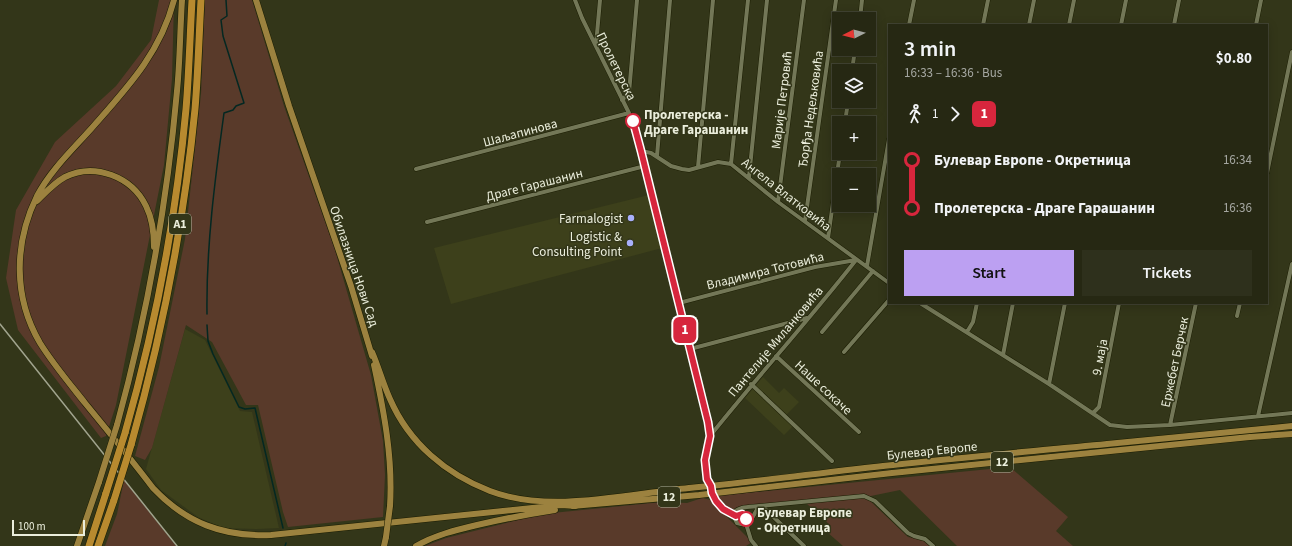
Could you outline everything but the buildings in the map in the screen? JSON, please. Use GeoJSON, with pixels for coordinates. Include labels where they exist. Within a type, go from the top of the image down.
{"type":"FeatureCollection","features":[{"type":"Feature","properties":{"kind":"highway","name":"A1"},"geometry":{"type":"LineString","coordinates":[[88,546],[137,392],[168,245],[186,110],[192,0]]}},
{"type":"Feature","properties":{"kind":"highway","name":"A1"},"geometry":{"type":"LineString","coordinates":[[98,546],[132,445],[152,368],[177,246],[194,110],[201,0]]}},
{"type":"Feature","properties":{"kind":"main road"},"geometry":{"type":"LineString","coordinates":[[174,0],[164,32],[144,66],[118,99],[59,165],[40,191],[24,230],[19,272],[20,287],[25,308],[36,335],[44,349],[153,488],[169,503],[187,517],[198,523],[228,532],[261,535],[576,503]]}},
{"type":"Feature","properties":{"kind":"main road"},"geometry":{"type":"LineString","coordinates":[[77,546],[117,424],[134,359],[155,257],[177,90],[182,0]]}},
{"type":"Feature","properties":{"kind":"main road","name":"Обилазница Нови Сад"},"geometry":{"type":"LineString","coordinates":[[256,0],[288,106],[351,286],[372,352],[390,450],[390,506],[384,546]]}},
{"type":"Feature","properties":{"kind":"main road"},"geometry":{"type":"LineString","coordinates":[[35,203],[55,184],[66,176],[72,174],[92,171],[106,173],[117,177],[135,190],[145,204],[151,222],[155,257]]}},
{"type":"Feature","properties":{"kind":"main road"},"geometry":{"type":"LineString","coordinates":[[372,352],[389,397],[399,416],[413,437],[440,464],[462,478],[501,495],[535,501],[576,503]]}},
{"type":"Feature","properties":{"kind":"main road","name":"Булевар Европе"},"geometry":{"type":"LineString","coordinates":[[576,503],[895,464],[1292,426]]}},
{"type":"Feature","properties":{"kind":"main road","name":"Булевар Европе"},"geometry":{"type":"LineString","coordinates":[[576,503],[712,493],[900,472],[1292,434]]}},
{"type":"Feature","properties":{"kind":"main road"},"geometry":{"type":"LineString","coordinates":[[416,546],[442,534],[576,503]]}},
{"type":"Feature","properties":{"kind":"street","name":"Пролетерска"},"geometry":{"type":"LineString","coordinates":[[575,0],[582,18],[636,129],[708,422],[710,436],[705,471],[712,493]]}},
{"type":"Feature","properties":{"kind":"street"},"geometry":{"type":"LineString","coordinates":[[596,46],[600,0]]}},
{"type":"Feature","properties":{"kind":"street"},"geometry":{"type":"LineString","coordinates":[[622,100],[629,93],[636,0]]}},
{"type":"Feature","properties":{"kind":"street"},"geometry":{"type":"LineString","coordinates":[[656,156],[670,0]]}},
{"type":"Feature","properties":{"kind":"street"},"geometry":{"type":"LineString","coordinates":[[698,167],[713,0]]}},
{"type":"Feature","properties":{"kind":"street"},"geometry":{"type":"LineString","coordinates":[[732,164],[748,0]]}},
{"type":"Feature","properties":{"kind":"street"},"geometry":{"type":"LineString","coordinates":[[749,177],[767,0]]}},
{"type":"Feature","properties":{"kind":"street","name":"Марије Петровић"},"geometry":{"type":"LineString","coordinates":[[778,202],[804,0]]}},
{"type":"Feature","properties":{"kind":"street","name":"Ђорђа Недељковића"},"geometry":{"type":"LineString","coordinates":[[805,221],[836,0]]}},
{"type":"Feature","properties":{"kind":"street"},"geometry":{"type":"LineString","coordinates":[[861,12],[862,0]]}},
{"type":"Feature","properties":{"kind":"street"},"geometry":{"type":"LineString","coordinates":[[909,24],[914,0]]}},
{"type":"Feature","properties":{"kind":"street"},"geometry":{"type":"LineString","coordinates":[[983,24],[988,0]]}},
{"type":"Feature","properties":{"kind":"street"},"geometry":{"type":"LineString","coordinates":[[1029,24],[1034,0]]}},
{"type":"Feature","properties":{"kind":"street"},"geometry":{"type":"LineString","coordinates":[[1069,24],[1074,0]]}},
{"type":"Feature","properties":{"kind":"street"},"geometry":{"type":"LineString","coordinates":[[1121,24],[1126,0]]}},
{"type":"Feature","properties":{"kind":"street"},"geometry":{"type":"LineString","coordinates":[[1174,24],[1179,0]]}},
{"type":"Feature","properties":{"kind":"street"},"geometry":{"type":"LineString","coordinates":[[1256,24],[1261,0]]}},
{"type":"Feature","properties":{"kind":"street"},"geometry":{"type":"LineString","coordinates":[[1268,168],[1292,52]]}},
{"type":"Feature","properties":{"kind":"street","name":"Шаљапинова"},"geometry":{"type":"LineString","coordinates":[[416,169],[629,113]]}},
{"type":"Feature","properties":{"kind":"street"},"geometry":{"type":"LineString","coordinates":[[867,266],[888,146]]}},
{"type":"Feature","properties":{"kind":"street","name":"Ангела Влатковића"},"geometry":{"type":"LineString","coordinates":[[641,151],[651,153],[671,166],[682,169],[689,170],[718,162],[732,164],[778,202],[888,282]]}},
{"type":"Feature","properties":{"kind":"street"},"geometry":{"type":"LineString","coordinates":[[828,238],[839,160]]}},
{"type":"Feature","properties":{"kind":"street","name":"Драге Гарашанин"},"geometry":{"type":"LineString","coordinates":[[427,222],[645,166]]}},
{"type":"Feature","properties":{"kind":"street","name":"Владимира Тотовића"},"geometry":{"type":"LineString","coordinates":[[679,303],[815,267],[856,260]]}},
{"type":"Feature","properties":{"kind":"street","name":"Пантелије Миланковића"},"geometry":{"type":"LineString","coordinates":[[710,436],[751,384],[856,260]]}},
{"type":"Feature","properties":{"kind":"street"},"geometry":{"type":"LineString","coordinates":[[1258,416],[1292,264]]}},
{"type":"Feature","properties":{"kind":"street"},"geometry":{"type":"LineString","coordinates":[[822,332],[873,271]]}},
{"type":"Feature","properties":{"kind":"street"},"geometry":{"type":"LineString","coordinates":[[844,352],[888,301]]}},
{"type":"Feature","properties":{"kind":"street"},"geometry":{"type":"LineString","coordinates":[[922,304],[1110,424],[1126,427],[1170,425],[1292,413]]}},
{"type":"Feature","properties":{"kind":"street"},"geometry":{"type":"LineString","coordinates":[[928,308],[930,304]]}},
{"type":"Feature","properties":{"kind":"street"},"geometry":{"type":"LineString","coordinates":[[967,332],[973,322],[977,304]]}},
{"type":"Feature","properties":{"kind":"street"},"geometry":{"type":"LineString","coordinates":[[1003,355],[1013,304]]}},
{"type":"Feature","properties":{"kind":"street"},"geometry":{"type":"LineString","coordinates":[[1049,384],[1065,304]]}},
{"type":"Feature","properties":{"kind":"street","name":"9. маја"},"geometry":{"type":"LineString","coordinates":[[1093,413],[1099,406],[1119,304]]}},
{"type":"Feature","properties":{"kind":"street","name":"Ержебет Берчек"},"geometry":{"type":"LineString","coordinates":[[1170,425],[1196,304]]}},
{"type":"Feature","properties":{"kind":"street"},"geometry":{"type":"LineString","coordinates":[[1237,316],[1240,304]]}},
{"type":"Feature","properties":{"kind":"street"},"geometry":{"type":"LineString","coordinates":[[690,349],[808,318]]}},
{"type":"Feature","properties":{"kind":"street","name":"Наше сокаче"},"geometry":{"type":"LineString","coordinates":[[776,356],[859,432]]}},
{"type":"Feature","properties":{"kind":"street"},"geometry":{"type":"LineString","coordinates":[[751,384],[832,461]]}},
{"type":"Feature","properties":{"kind":"street"},"geometry":{"type":"LineString","coordinates":[[712,493],[716,501],[723,509],[734,515],[740,514],[745,516],[746,519],[744,523]]}},
{"type":"Feature","properties":{"kind":"street"},"geometry":{"type":"LineString","coordinates":[[744,523],[737,523],[734,515],[736,510],[761,506],[864,496],[875,501],[908,533],[925,539],[933,546]]}},
{"type":"Feature","properties":{"kind":"street"},"geometry":{"type":"LineString","coordinates":[[747,527],[761,506]]}},
{"type":"Feature","properties":{"kind":"street"},"geometry":{"type":"LineString","coordinates":[[761,506],[804,546]]}},
{"type":"Feature","properties":{"kind":"street"},"geometry":{"type":"LineString","coordinates":[[744,523],[747,527],[751,540],[756,546]]}},
{"type":"Feature","properties":{"kind":"shaded area"},"geometry":{"type":"Polygon","coordinates":[[[159,0],[174,0],[172,79],[164,165],[116,405],[106,436],[101,438],[18,330],[6,278],[16,210],[55,142],[116,86],[151,40],[159,0]]]}},
{"type":"Feature","properties":{"kind":"shaded area"},"geometry":{"type":"Polygon","coordinates":[[[205,0],[252,0],[284,106],[335,250],[371,375],[383,441],[385,475],[383,517],[288,527],[283,512],[258,405],[246,405],[212,342],[186,325],[152,448],[145,460],[135,456],[159,367],[185,239],[201,94],[205,0]]]}},
{"type":"Feature","properties":{"kind":"shaded area"},"geometry":{"type":"Polygon","coordinates":[[[649,195],[662,248],[451,304],[434,248],[649,195]]]}},
{"type":"Feature","properties":{"kind":"shaded area"},"geometry":{"type":"Polygon","coordinates":[[[185,329],[205,340],[240,411],[252,412],[279,528],[223,528],[198,517],[161,490],[146,469],[185,329]]]}},
{"type":"Feature","properties":{"kind":"shaded area"},"geometry":{"type":"Polygon","coordinates":[[[763,377],[779,393],[784,388],[799,402],[784,417],[793,426],[784,435],[745,398],[763,377]]]}},
{"type":"Feature","properties":{"kind":"shaded area"},"geometry":{"type":"Polygon","coordinates":[[[1010,467],[1068,517],[1056,531],[1073,546],[957,546],[900,490],[866,497],[908,537],[928,541],[933,546],[843,546],[827,532],[831,526],[806,503],[721,511],[752,542],[746,546],[425,546],[446,538],[542,514],[662,502],[687,503],[702,498],[711,500],[715,496],[1010,467]]]}},
{"type":"Feature","properties":{"kind":"shaded area"},"geometry":{"type":"Polygon","coordinates":[[[124,480],[176,546],[105,546],[117,514],[124,480]]]}},
{"type":"Feature","properties":{"kind":"waterway"},"geometry":{"type":"LineString","coordinates":[[207,314],[208,264],[214,188],[224,113],[233,110],[236,106],[244,103],[223,36],[221,20],[227,16],[226,0]]}},
{"type":"Feature","properties":{"kind":"waterway"},"geometry":{"type":"LineString","coordinates":[[207,325],[208,341],[213,354],[239,407],[245,409],[255,408],[283,528]]}},
{"type":"Feature","properties":{"kind":"railway"},"geometry":{"type":"LineString","coordinates":[[0,324],[177,546]]}},
{"type":"Feature","properties":{"kind":"bus line","name":"1"},"geometry":{"type":"LineString","coordinates":[[633,121],[708,422],[710,436],[705,460],[707,479],[716,501],[723,509],[736,516],[742,514],[746,519]]}},
{"type":"Feature","properties":{"kind":"place","name":"Пролетерска - Драге Гарашанин"},"geometry":{"type":"Point","coordinates":[633,121]}},
{"type":"Feature","properties":{"kind":"place","name":"Farmalogist"},"geometry":{"type":"Point","coordinates":[631,218]}},
{"type":"Feature","properties":{"kind":"place","name":"Logistic & Consulting Point"},"geometry":{"type":"Point","coordinates":[630,243]}},
{"type":"Feature","properties":{"kind":"place","name":"Булевар Европе - Окретница"},"geometry":{"type":"Point","coordinates":[746,519]}}]}
